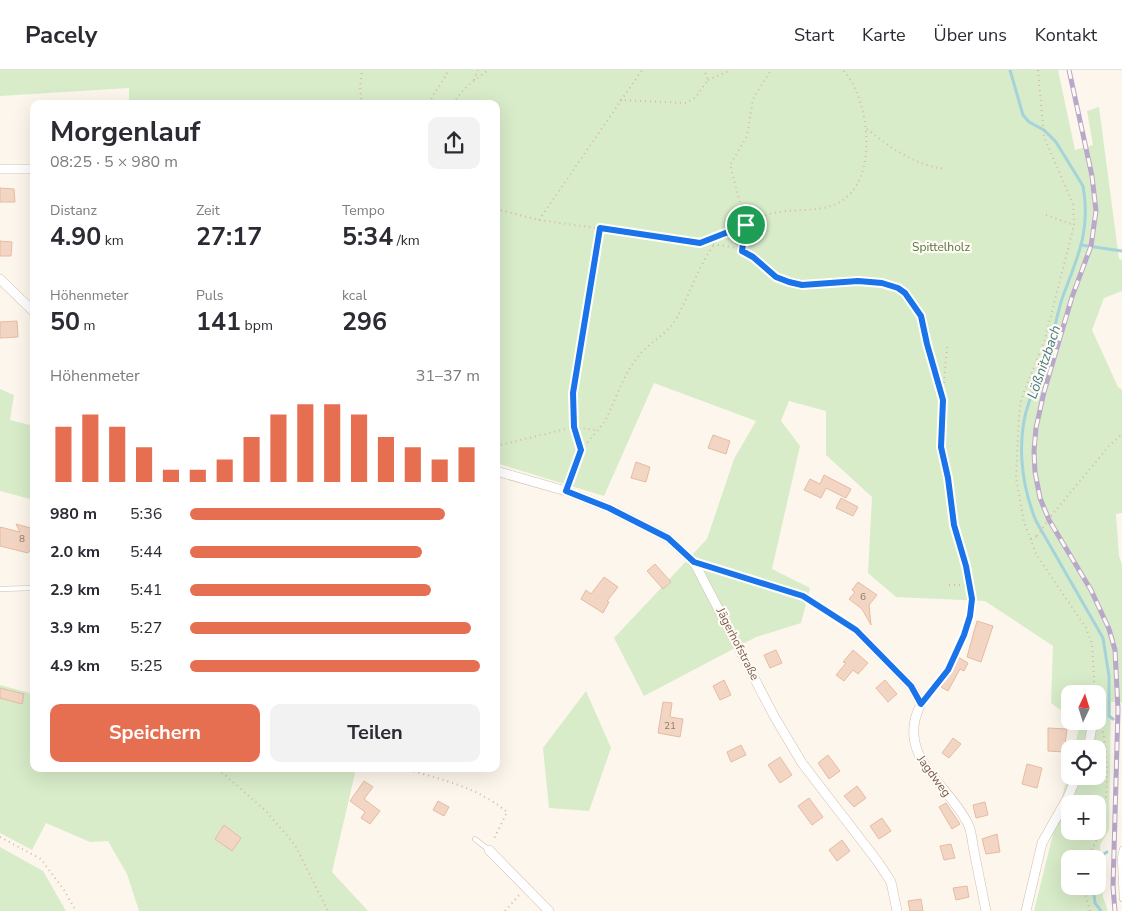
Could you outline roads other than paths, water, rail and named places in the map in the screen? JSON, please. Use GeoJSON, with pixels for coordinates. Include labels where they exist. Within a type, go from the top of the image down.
{"type":"FeatureCollection","features":[{"type":"Feature","properties":{"kind":"street"},"geometry":{"type":"LineString","coordinates":[[0,169],[30,169]]}},
{"type":"Feature","properties":{"kind":"street"},"geometry":{"type":"LineString","coordinates":[[0,279],[30,308]]}},
{"type":"Feature","properties":{"kind":"street","name":"Jägerhofstraße"},"geometry":{"type":"LineString","coordinates":[[500,472],[566,491],[609,508],[668,538],[694,562],[774,716],[802,763],[878,862],[891,882],[897,911]]}},
{"type":"Feature","properties":{"kind":"street"},"geometry":{"type":"LineString","coordinates":[[856,630],[911,686],[921,704]]}},
{"type":"Feature","properties":{"kind":"street","name":"Jagdweg"},"geometry":{"type":"LineString","coordinates":[[921,704],[915,716],[913,731],[916,751],[962,812],[969,827],[986,911]]}},
{"type":"Feature","properties":{"kind":"street"},"geometry":{"type":"LineString","coordinates":[[1026,911],[1042,843],[1073,785]]}},
{"type":"Feature","properties":{"kind":"street"},"geometry":{"type":"LineString","coordinates":[[489,850],[549,911]]}},
{"type":"Feature","properties":{"kind":"lane"},"geometry":{"type":"LineString","coordinates":[[0,589],[30,588]]}},
{"type":"Feature","properties":{"kind":"lane"},"geometry":{"type":"LineString","coordinates":[[921,704],[948,670],[964,635],[970,616],[972,599]]}},
{"type":"Feature","properties":{"kind":"lane"},"geometry":{"type":"LineString","coordinates":[[476,839],[489,850]]}},
{"type":"Feature","properties":{"kind":"lane"},"geometry":{"type":"LineString","coordinates":[[1122,849],[1120,858],[1122,899]]}},
{"type":"Feature","properties":{"kind":"waterway","name":"Lößnitzbach"},"geometry":{"type":"LineString","coordinates":[[1010,70],[1023,115],[1029,122],[1044,130],[1056,142],[1083,186],[1085,216],[1082,242],[1061,303],[1043,367],[1029,402],[1022,431],[1022,462],[1027,492],[1036,521],[1103,638],[1109,676],[1109,716],[1113,719]]}},
{"type":"Feature","properties":{"kind":"waterway"},"geometry":{"type":"LineString","coordinates":[[1081,245],[1122,251]]}},
{"type":"Feature","properties":{"kind":"waterway","name":"Lößnitzbach"},"geometry":{"type":"LineString","coordinates":[[1094,895],[1095,903],[1101,911]]}},
{"type":"Feature","properties":{"kind":"railway"},"geometry":{"type":"LineString","coordinates":[[1069,70],[1092,176],[1096,211],[1091,246],[1072,297],[1044,392],[1036,428],[1035,472],[1040,498],[1049,520],[1091,590],[1109,629],[1115,650],[1118,709],[1113,887],[1115,911]]}},
{"type":"Feature","properties":{"kind":"park label","name":"Spittelholz"},"geometry":{"type":"Point","coordinates":[941,247]}}]}
